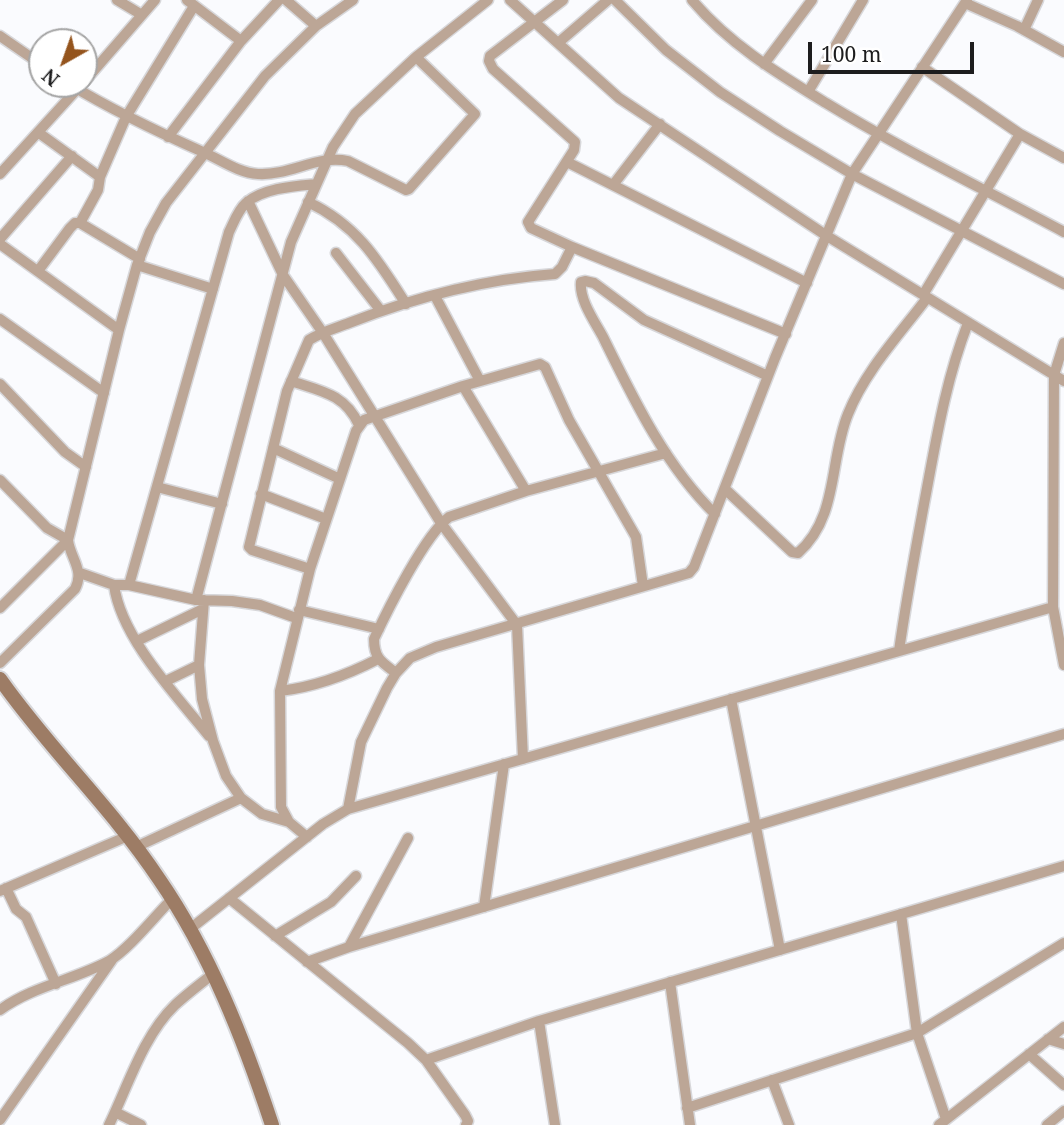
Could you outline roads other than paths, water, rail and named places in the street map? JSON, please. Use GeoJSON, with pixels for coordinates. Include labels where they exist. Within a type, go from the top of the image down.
{"type":"FeatureCollection","features":[{"type":"Feature","properties":{"kind":"main road"},"geometry":{"type":"LineString","coordinates":[[2,687],[132,841],[172,899],[213,974],[242,1042],[272,1125]]}},
{"type":"Feature","properties":{"kind":"street"},"geometry":{"type":"LineString","coordinates":[[117,0],[142,15]]}},
{"type":"Feature","properties":{"kind":"street"},"geometry":{"type":"LineString","coordinates":[[98,64],[155,0]]}},
{"type":"Feature","properties":{"kind":"street"},"geometry":{"type":"LineString","coordinates":[[168,137],[241,41],[279,0]]}},
{"type":"Feature","properties":{"kind":"street"},"geometry":{"type":"LineString","coordinates":[[286,0],[316,26]]}},
{"type":"Feature","properties":{"kind":"street"},"geometry":{"type":"LineString","coordinates":[[0,608],[68,540],[138,262],[166,203],[265,76],[316,26],[353,0]]}},
{"type":"Feature","properties":{"kind":"street"},"geometry":{"type":"LineString","coordinates":[[289,822],[262,814],[240,798],[226,776],[202,699],[199,665],[201,603],[222,504],[291,242],[325,163],[342,131],[355,114],[416,57],[488,0]]}},
{"type":"Feature","properties":{"kind":"street"},"geometry":{"type":"LineString","coordinates":[[510,0],[619,98],[827,236],[1064,381]]}},
{"type":"Feature","properties":{"kind":"street"},"geometry":{"type":"LineString","coordinates":[[563,0],[490,56],[489,61],[493,69],[565,132],[575,146],[528,222],[535,231],[571,251],[786,334]]}},
{"type":"Feature","properties":{"kind":"street"},"geometry":{"type":"LineString","coordinates":[[558,43],[608,0]]}},
{"type":"Feature","properties":{"kind":"street"},"geometry":{"type":"LineString","coordinates":[[615,0],[666,50],[720,92],[780,131],[852,174],[1064,284]]}},
{"type":"Feature","properties":{"kind":"street"},"geometry":{"type":"LineString","coordinates":[[764,64],[812,0]]}},
{"type":"Feature","properties":{"kind":"street"},"geometry":{"type":"LineString","coordinates":[[808,92],[863,0]]}},
{"type":"Feature","properties":{"kind":"street"},"geometry":{"type":"LineString","coordinates":[[1024,30],[1038,0]]}},
{"type":"Feature","properties":{"kind":"street"},"geometry":{"type":"LineString","coordinates":[[348,809],[361,742],[397,673],[410,658],[436,647],[689,573],[714,519],[768,376],[852,174],[966,1],[1064,52]]}},
{"type":"Feature","properties":{"kind":"street"},"geometry":{"type":"LineString","coordinates":[[80,223],[99,190],[100,177],[125,119],[191,3],[241,41]]}},
{"type":"Feature","properties":{"kind":"street"},"geometry":{"type":"LineString","coordinates":[[697,6],[746,52],[808,92],[878,134],[1064,232]]}},
{"type":"Feature","properties":{"kind":"street"},"geometry":{"type":"LineString","coordinates":[[0,36],[28,55]]}},
{"type":"Feature","properties":{"kind":"street"},"geometry":{"type":"LineString","coordinates":[[92,98],[125,119],[168,137],[201,157],[242,170],[257,174],[283,173],[325,163],[348,161],[409,190],[475,114],[416,57]]}},
{"type":"Feature","properties":{"kind":"street"},"geometry":{"type":"LineString","coordinates":[[922,67],[1020,134],[1064,158]]}},
{"type":"Feature","properties":{"kind":"street"},"geometry":{"type":"LineString","coordinates":[[0,172],[68,98]]}},
{"type":"Feature","properties":{"kind":"street"},"geometry":{"type":"LineString","coordinates":[[613,185],[660,124]]}},
{"type":"Feature","properties":{"kind":"street"},"geometry":{"type":"LineString","coordinates":[[39,132],[100,177]]}},
{"type":"Feature","properties":{"kind":"street"},"geometry":{"type":"LineString","coordinates":[[725,489],[792,552],[798,553],[805,547],[824,519],[848,412],[883,355],[925,297],[961,229],[1020,134]]}},
{"type":"Feature","properties":{"kind":"street"},"geometry":{"type":"LineString","coordinates":[[72,156],[0,242],[119,330]]}},
{"type":"Feature","properties":{"kind":"street"},"geometry":{"type":"LineString","coordinates":[[567,162],[807,283]]}},
{"type":"Feature","properties":{"kind":"street"},"geometry":{"type":"LineString","coordinates":[[130,585],[229,232],[248,201],[264,194],[317,182]]}},
{"type":"Feature","properties":{"kind":"street"},"geometry":{"type":"LineString","coordinates":[[248,201],[283,275],[323,333],[441,523],[517,625],[523,759]]}},
{"type":"Feature","properties":{"kind":"street"},"geometry":{"type":"LineString","coordinates":[[308,202],[330,212],[355,232],[376,257],[406,304]]}},
{"type":"Feature","properties":{"kind":"street"},"geometry":{"type":"LineString","coordinates":[[38,271],[70,228],[75,223],[80,223],[138,262],[213,289]]}},
{"type":"Feature","properties":{"kind":"street"},"geometry":{"type":"LineString","coordinates":[[310,569],[248,547],[291,381],[309,340],[381,312],[435,296],[485,284],[555,274],[571,251]]}},
{"type":"Feature","properties":{"kind":"street"},"geometry":{"type":"LineString","coordinates":[[336,253],[381,312]]}},
{"type":"Feature","properties":{"kind":"street"},"geometry":{"type":"LineString","coordinates":[[714,519],[664,454],[639,410],[587,305],[581,282],[594,283],[644,320],[768,376]]}},
{"type":"Feature","properties":{"kind":"street"},"geometry":{"type":"LineString","coordinates":[[435,296],[480,381]]}},
{"type":"Feature","properties":{"kind":"street"},"geometry":{"type":"LineString","coordinates":[[0,319],[104,393]]}},
{"type":"Feature","properties":{"kind":"street"},"geometry":{"type":"LineString","coordinates":[[900,651],[908,587],[939,420],[953,362],[968,323]]}},
{"type":"Feature","properties":{"kind":"street"},"geometry":{"type":"LineString","coordinates":[[1064,343],[1054,375],[1053,607],[1064,663]]}},
{"type":"Feature","properties":{"kind":"street"},"geometry":{"type":"LineString","coordinates":[[307,837],[289,822],[281,807],[280,691],[310,569],[359,425],[373,416],[540,364],[545,368],[569,420],[598,473],[623,510],[636,537],[643,586]]}},
{"type":"Feature","properties":{"kind":"street"},"geometry":{"type":"LineString","coordinates":[[291,381],[337,398],[348,405],[359,425]]}},
{"type":"Feature","properties":{"kind":"street"},"geometry":{"type":"LineString","coordinates":[[0,384],[65,452],[86,467]]}},
{"type":"Feature","properties":{"kind":"street"},"geometry":{"type":"LineString","coordinates":[[463,386],[526,491]]}},
{"type":"Feature","properties":{"kind":"street"},"geometry":{"type":"LineString","coordinates":[[273,448],[340,479]]}},
{"type":"Feature","properties":{"kind":"street"},"geometry":{"type":"LineString","coordinates":[[397,673],[378,659],[374,651],[374,639],[426,544],[441,523],[449,517],[526,491],[664,454]]}},
{"type":"Feature","properties":{"kind":"street"},"geometry":{"type":"LineString","coordinates":[[1054,454],[1064,460]]}},
{"type":"Feature","properties":{"kind":"street"},"geometry":{"type":"LineString","coordinates":[[0,480],[47,528],[68,540],[80,573],[75,589],[0,663]]}},
{"type":"Feature","properties":{"kind":"street"},"geometry":{"type":"LineString","coordinates":[[157,487],[222,504]]}},
{"type":"Feature","properties":{"kind":"street"},"geometry":{"type":"LineString","coordinates":[[261,495],[326,519]]}},
{"type":"Feature","properties":{"kind":"street"},"geometry":{"type":"LineString","coordinates":[[80,573],[114,585],[130,585],[201,603],[232,601],[260,605],[379,629]]}},
{"type":"Feature","properties":{"kind":"street"},"geometry":{"type":"LineString","coordinates":[[114,585],[122,619],[213,741]]}},
{"type":"Feature","properties":{"kind":"street"},"geometry":{"type":"LineString","coordinates":[[137,641],[201,603]]}},
{"type":"Feature","properties":{"kind":"street"},"geometry":{"type":"LineString","coordinates":[[190,929],[307,837],[348,809],[1053,607]]}},
{"type":"Feature","properties":{"kind":"street"},"geometry":{"type":"LineString","coordinates":[[280,691],[313,686],[378,659]]}},
{"type":"Feature","properties":{"kind":"street"},"geometry":{"type":"LineString","coordinates":[[166,681],[199,665]]}},
{"type":"Feature","properties":{"kind":"street"},"geometry":{"type":"LineString","coordinates":[[731,699],[780,950]]}},
{"type":"Feature","properties":{"kind":"street"},"geometry":{"type":"LineString","coordinates":[[307,962],[349,947],[1064,734]]}},
{"type":"Feature","properties":{"kind":"street"},"geometry":{"type":"LineString","coordinates":[[484,907],[504,764]]}},
{"type":"Feature","properties":{"kind":"street"},"geometry":{"type":"LineString","coordinates":[[56,984],[26,917],[16,909],[3,889],[240,798]]}},
{"type":"Feature","properties":{"kind":"street"},"geometry":{"type":"LineString","coordinates":[[349,947],[408,838]]}},
{"type":"Feature","properties":{"kind":"street"},"geometry":{"type":"LineString","coordinates":[[426,1060],[539,1021],[1064,866]]}},
{"type":"Feature","properties":{"kind":"street"},"geometry":{"type":"LineString","coordinates":[[275,936],[331,902],[356,876]]}},
{"type":"Feature","properties":{"kind":"street"},"geometry":{"type":"LineString","coordinates":[[229,898],[426,1060],[465,1115],[468,1121],[466,1125]]}},
{"type":"Feature","properties":{"kind":"street"},"geometry":{"type":"LineString","coordinates":[[0,1120],[113,959],[172,899]]}},
{"type":"Feature","properties":{"kind":"street"},"geometry":{"type":"LineString","coordinates":[[901,914],[917,1033],[943,1122],[1064,1027]]}},
{"type":"Feature","properties":{"kind":"street"},"geometry":{"type":"LineString","coordinates":[[687,1108],[917,1033],[1064,943]]}},
{"type":"Feature","properties":{"kind":"street"},"geometry":{"type":"LineString","coordinates":[[0,1010],[12,1001],[113,959]]}},
{"type":"Feature","properties":{"kind":"street"},"geometry":{"type":"LineString","coordinates":[[109,1125],[148,1041],[159,1024],[173,1006],[213,974]]}},
{"type":"Feature","properties":{"kind":"street"},"geometry":{"type":"LineString","coordinates":[[670,982],[690,1125]]}},
{"type":"Feature","properties":{"kind":"street"},"geometry":{"type":"LineString","coordinates":[[539,1021],[555,1125]]}},
{"type":"Feature","properties":{"kind":"street"},"geometry":{"type":"LineString","coordinates":[[1048,1039],[1064,1044]]}},
{"type":"Feature","properties":{"kind":"street"},"geometry":{"type":"LineString","coordinates":[[1029,1054],[1064,1085]]}},
{"type":"Feature","properties":{"kind":"street"},"geometry":{"type":"LineString","coordinates":[[772,1080],[789,1125]]}},
{"type":"Feature","properties":{"kind":"street"},"geometry":{"type":"LineString","coordinates":[[1047,1125],[1064,1111]]}},
{"type":"Feature","properties":{"kind":"street"},"geometry":{"type":"LineString","coordinates":[[116,1112],[141,1125]]}}]}
